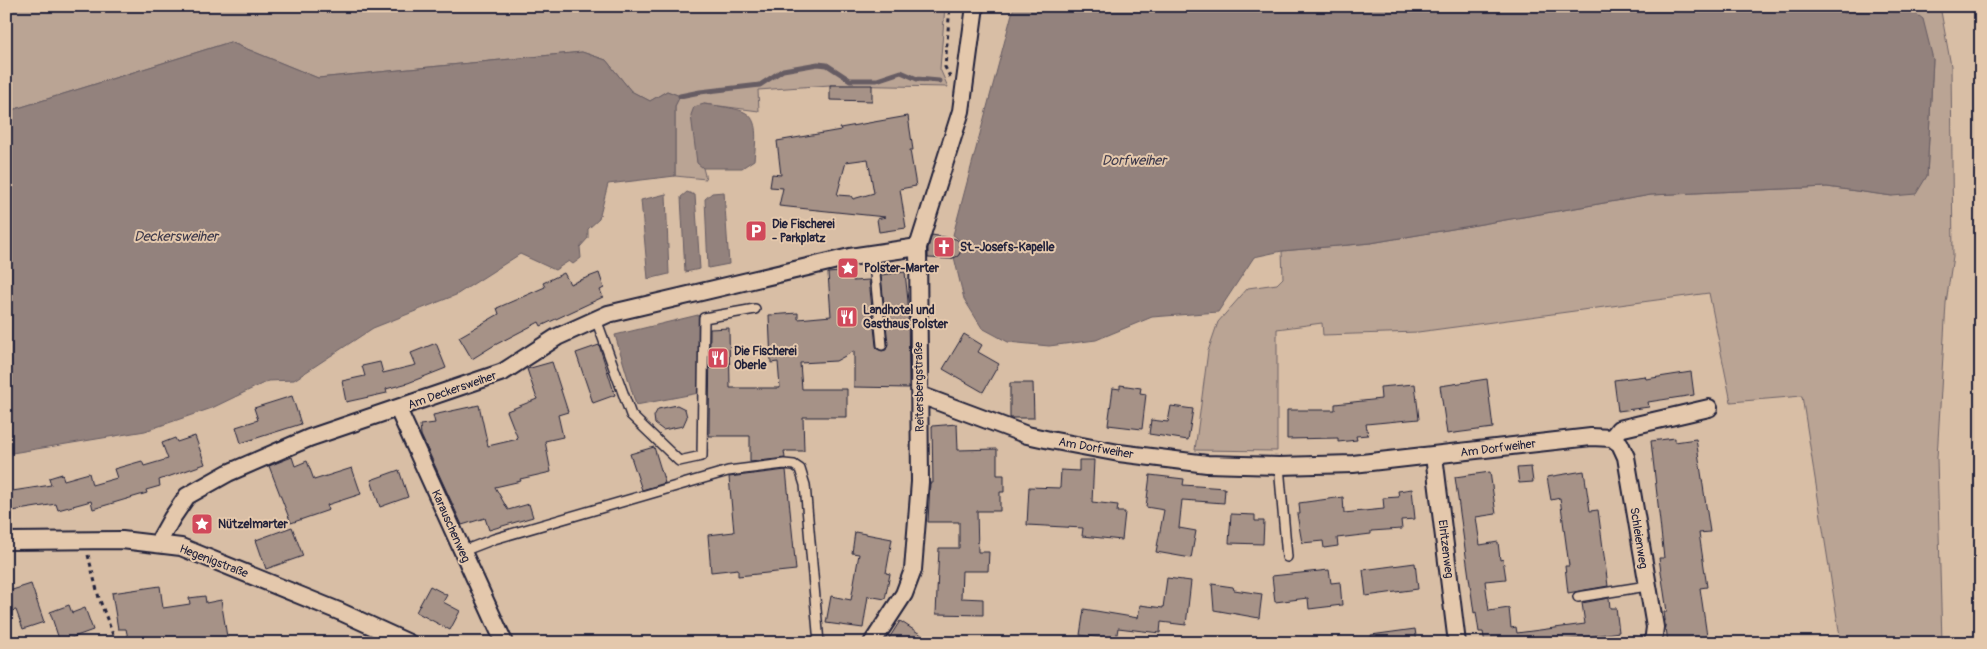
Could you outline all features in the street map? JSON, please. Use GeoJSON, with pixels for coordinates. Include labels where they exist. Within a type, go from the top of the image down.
{"type":"FeatureCollection","features":[{"type":"Feature","properties":{"kind":"street","name":"Reitersbergstraße"},"geometry":{"type":"LineString","coordinates":[[872,643],[904,594],[914,570],[920,482],[918,247],[961,112],[975,6]]}},
{"type":"Feature","properties":{"kind":"street","name":"Am Deckersweiher"},"geometry":{"type":"LineString","coordinates":[[158,543],[172,518],[188,496],[220,478],[309,438],[503,372],[557,337],[608,314],[850,257],[918,247]]}},
{"type":"Feature","properties":{"kind":"street","name":"Am Dorfweiher"},"geometry":{"type":"LineString","coordinates":[[920,395],[1027,434],[1050,440],[1153,459],[1207,464],[1279,466],[1353,464],[1591,437],[1612,438]]}},
{"type":"Feature","properties":{"kind":"street"},"geometry":{"type":"LineString","coordinates":[[1612,438],[1619,429],[1710,408]]}},
{"type":"Feature","properties":{"kind":"street","name":"Karauschenweg"},"geometry":{"type":"LineString","coordinates":[[398,409],[503,640],[502,643]]}},
{"type":"Feature","properties":{"kind":"street","name":"Schleienweg"},"geometry":{"type":"LineString","coordinates":[[1612,438],[1620,444],[1626,457],[1655,627],[1653,643]]}},
{"type":"Feature","properties":{"kind":"street","name":"Elritzenweg"},"geometry":{"type":"LineString","coordinates":[[1434,456],[1458,643]]}},
{"type":"Feature","properties":{"kind":"street","name":"Hegenigstraße"},"geometry":{"type":"LineString","coordinates":[[6,541],[122,540],[158,543],[181,548],[213,559],[409,643]]}},
{"type":"Feature","properties":{"kind":"lane"},"geometry":{"type":"LineString","coordinates":[[873,254],[882,345]]}},
{"type":"Feature","properties":{"kind":"lane"},"geometry":{"type":"LineString","coordinates":[[596,319],[631,415],[679,461],[702,456],[704,318],[755,309]]}},
{"type":"Feature","properties":{"kind":"lane"},"geometry":{"type":"LineString","coordinates":[[463,551],[494,539],[728,471],[784,464],[794,465],[800,469],[805,485],[819,643]]}},
{"type":"Feature","properties":{"kind":"lane"},"geometry":{"type":"LineString","coordinates":[[1279,466],[1287,557]]}},
{"type":"Feature","properties":{"kind":"lane"},"geometry":{"type":"LineString","coordinates":[[1578,597],[1647,586]]}},
{"type":"Feature","properties":{"kind":"path"},"geometry":{"type":"LineString","coordinates":[[85,540],[99,598],[116,643]]}},
{"type":"Feature","properties":{"kind":"shaded area"},"geometry":{"type":"Polygon","coordinates":[[[6,6],[945,6],[940,69],[948,87],[830,85],[758,90],[759,111],[704,104],[697,162],[703,168],[706,179],[675,176],[675,106],[680,96],[667,91],[650,101],[631,91],[606,60],[582,52],[318,78],[230,42],[12,110],[6,107],[6,6]]]}},
{"type":"Feature","properties":{"kind":"shaded area"},"geometry":{"type":"Polygon","coordinates":[[[1720,6],[1940,6],[1951,66],[1953,256],[1946,303],[1937,458],[1942,643],[1841,643],[1802,396],[1731,402],[1709,293],[1418,332],[1323,335],[1322,323],[1277,329],[1277,451],[1195,450],[1208,351],[1218,322],[1248,288],[1277,284],[1283,278],[1282,251],[1371,243],[1651,195],[1827,187],[1892,196],[1927,176],[1933,59],[1913,12],[1720,6]]]}},
{"type":"Feature","properties":{"kind":"water","name":"Dorfweiher"},"geometry":{"type":"Polygon","coordinates":[[[1014,6],[1720,6],[1914,12],[1923,19],[1933,59],[1927,176],[1916,194],[1892,196],[1827,187],[1651,195],[1371,243],[1282,251],[1254,257],[1218,312],[1152,317],[1096,340],[1049,346],[1008,342],[982,328],[964,299],[954,257],[960,254],[961,245],[960,241],[953,235],[1014,6]]]}},
{"type":"Feature","properties":{"kind":"water","name":"Deckersweiher"},"geometry":{"type":"Polygon","coordinates":[[[230,42],[318,78],[582,52],[606,60],[631,91],[650,101],[667,91],[680,96],[675,106],[675,176],[608,184],[599,219],[588,229],[588,238],[580,247],[581,258],[573,264],[569,261],[555,270],[520,254],[456,295],[373,328],[294,380],[268,381],[212,408],[145,431],[6,454],[6,107],[12,110],[230,42]]]}},
{"type":"Feature","properties":{"kind":"water"},"geometry":{"type":"Polygon","coordinates":[[[704,104],[732,108],[749,115],[755,130],[754,160],[742,168],[703,168],[697,163],[691,115],[694,107],[704,104]]]}},
{"type":"Feature","properties":{"kind":"water"},"geometry":{"type":"Polygon","coordinates":[[[687,192],[695,195],[700,269],[685,272],[681,197],[687,192]]]}},
{"type":"Feature","properties":{"kind":"water"},"geometry":{"type":"Polygon","coordinates":[[[724,192],[729,264],[708,268],[705,199],[712,193],[724,192]]]}},
{"type":"Feature","properties":{"kind":"water"},"geometry":{"type":"Polygon","coordinates":[[[666,194],[669,274],[648,279],[641,200],[666,194]]]}},
{"type":"Feature","properties":{"kind":"water"},"geometry":{"type":"Polygon","coordinates":[[[698,315],[699,393],[636,405],[615,335],[698,315]]]}},
{"type":"Feature","properties":{"kind":"building"},"geometry":{"type":"Polygon","coordinates":[[[830,85],[872,85],[872,101],[830,100],[830,85]]]}},
{"type":"Feature","properties":{"kind":"building"},"geometry":{"type":"Polygon","coordinates":[[[908,116],[913,150],[910,150],[916,186],[900,189],[906,228],[879,232],[877,219],[885,217],[779,206],[783,188],[770,187],[772,174],[781,175],[777,141],[841,130],[840,128],[908,116]],[[868,159],[846,162],[837,195],[851,196],[853,199],[874,193],[868,159]]]}},
{"type":"Feature","properties":{"kind":"building","name":"St.-Josefs-Kapelle"},"geometry":{"type":"Polygon","coordinates":[[[932,235],[956,239],[961,243],[961,251],[958,256],[951,259],[928,258],[928,248],[932,235]]]}},
{"type":"Feature","properties":{"kind":"building"},"geometry":{"type":"Polygon","coordinates":[[[852,271],[853,281],[869,280],[876,346],[877,349],[882,351],[886,350],[888,344],[881,275],[905,272],[908,301],[909,388],[854,387],[854,351],[836,361],[800,363],[802,389],[847,389],[847,417],[803,417],[804,451],[784,451],[785,458],[750,462],[750,436],[709,436],[710,329],[729,328],[730,388],[780,388],[778,362],[771,363],[769,315],[798,313],[798,319],[831,316],[828,273],[852,271]]]}},
{"type":"Feature","properties":{"kind":"building"},"geometry":{"type":"Polygon","coordinates":[[[564,273],[570,284],[599,273],[604,288],[600,290],[603,297],[541,326],[539,322],[472,359],[459,337],[499,314],[497,308],[545,287],[543,283],[564,273]]]}},
{"type":"Feature","properties":{"kind":"building"},"geometry":{"type":"Polygon","coordinates":[[[964,334],[982,345],[978,352],[999,364],[983,392],[943,369],[964,334]]]}},
{"type":"Feature","properties":{"kind":"building"},"geometry":{"type":"Polygon","coordinates":[[[436,343],[446,368],[408,383],[386,389],[387,393],[346,402],[342,381],[365,376],[362,366],[380,362],[383,373],[416,365],[411,353],[436,343]]]}},
{"type":"Feature","properties":{"kind":"building"},"geometry":{"type":"Polygon","coordinates":[[[599,345],[615,395],[593,403],[576,353],[599,345]]]}},
{"type":"Feature","properties":{"kind":"building"},"geometry":{"type":"Polygon","coordinates":[[[552,362],[568,412],[558,415],[563,437],[545,441],[551,472],[495,487],[508,510],[529,504],[533,517],[489,530],[485,518],[462,525],[421,435],[420,425],[435,423],[433,415],[479,405],[488,446],[518,439],[507,411],[537,399],[527,369],[552,362]]]}},
{"type":"Feature","properties":{"kind":"building"},"geometry":{"type":"Polygon","coordinates":[[[1691,372],[1694,395],[1648,402],[1649,407],[1618,411],[1614,380],[1645,376],[1646,379],[1691,372]]]}},
{"type":"Feature","properties":{"kind":"building"},"geometry":{"type":"Polygon","coordinates":[[[1487,379],[1493,428],[1447,434],[1440,386],[1487,379]]]}},
{"type":"Feature","properties":{"kind":"building"},"geometry":{"type":"Polygon","coordinates":[[[1010,383],[1033,383],[1034,418],[1010,418],[1010,383]]]}},
{"type":"Feature","properties":{"kind":"building"},"geometry":{"type":"Polygon","coordinates":[[[1415,384],[1419,419],[1366,424],[1368,435],[1356,436],[1357,440],[1338,442],[1338,438],[1287,439],[1287,410],[1335,410],[1335,404],[1381,399],[1380,387],[1415,384]]]}},
{"type":"Feature","properties":{"kind":"building"},"geometry":{"type":"Polygon","coordinates":[[[1120,385],[1141,388],[1140,393],[1146,394],[1142,429],[1108,425],[1113,388],[1120,389],[1120,385]]]}},
{"type":"Feature","properties":{"kind":"building"},"geometry":{"type":"Polygon","coordinates":[[[292,396],[301,424],[241,443],[236,427],[258,420],[254,408],[292,396]]]}},
{"type":"Feature","properties":{"kind":"building"},"geometry":{"type":"Polygon","coordinates":[[[677,405],[685,409],[687,417],[683,426],[663,430],[655,424],[654,416],[658,409],[677,405]]]}},
{"type":"Feature","properties":{"kind":"building"},"geometry":{"type":"Polygon","coordinates":[[[1171,406],[1193,409],[1188,440],[1149,434],[1151,420],[1168,422],[1171,406]]]}},
{"type":"Feature","properties":{"kind":"building"},"geometry":{"type":"Polygon","coordinates":[[[957,424],[958,450],[997,449],[997,475],[1004,475],[1004,492],[1000,492],[1000,511],[977,511],[978,552],[989,552],[988,571],[962,571],[961,598],[983,599],[983,615],[936,614],[939,548],[959,548],[959,522],[928,522],[930,483],[933,483],[932,426],[957,424]]]}},
{"type":"Feature","properties":{"kind":"building"},"geometry":{"type":"Polygon","coordinates":[[[195,436],[205,464],[159,480],[160,486],[146,490],[147,493],[93,509],[91,501],[58,510],[56,504],[6,512],[6,492],[51,485],[49,478],[62,474],[64,480],[89,473],[92,485],[117,478],[114,469],[142,461],[144,466],[168,459],[162,443],[175,438],[177,442],[195,436]]]}},
{"type":"Feature","properties":{"kind":"building"},"geometry":{"type":"Polygon","coordinates":[[[1675,438],[1675,442],[1696,439],[1710,532],[1699,533],[1707,587],[1700,588],[1708,643],[1668,643],[1664,612],[1667,612],[1659,558],[1664,558],[1651,441],[1675,438]]]}},
{"type":"Feature","properties":{"kind":"building"},"geometry":{"type":"Polygon","coordinates":[[[654,447],[665,483],[642,490],[630,454],[654,447]]]}},
{"type":"Feature","properties":{"kind":"building"},"geometry":{"type":"Polygon","coordinates":[[[292,457],[295,466],[307,461],[314,480],[352,468],[361,494],[327,505],[329,510],[291,523],[269,466],[292,457]]]}},
{"type":"Feature","properties":{"kind":"building"},"geometry":{"type":"Polygon","coordinates":[[[1079,460],[1094,460],[1092,502],[1118,505],[1117,512],[1125,512],[1122,540],[1082,536],[1083,528],[1027,525],[1029,487],[1060,488],[1061,470],[1079,471],[1079,460]]]}},
{"type":"Feature","properties":{"kind":"building"},"geometry":{"type":"Polygon","coordinates":[[[1531,467],[1533,482],[1519,483],[1517,468],[1531,467]]]}},
{"type":"Feature","properties":{"kind":"building"},"geometry":{"type":"Polygon","coordinates":[[[399,470],[408,497],[380,507],[371,480],[399,470]]]}},
{"type":"Feature","properties":{"kind":"building"},"geometry":{"type":"Polygon","coordinates":[[[786,470],[796,570],[738,576],[738,569],[711,572],[708,535],[734,532],[729,477],[786,470]]]}},
{"type":"Feature","properties":{"kind":"building"},"geometry":{"type":"Polygon","coordinates":[[[1584,471],[1590,511],[1598,510],[1608,586],[1568,593],[1565,566],[1569,566],[1560,498],[1551,500],[1547,477],[1584,471]]]}},
{"type":"Feature","properties":{"kind":"building"},"geometry":{"type":"Polygon","coordinates":[[[1490,472],[1496,514],[1476,517],[1480,545],[1498,542],[1500,560],[1503,559],[1506,579],[1485,581],[1489,611],[1509,608],[1511,628],[1516,627],[1517,633],[1585,624],[1582,603],[1609,598],[1610,608],[1616,608],[1619,632],[1548,643],[1485,643],[1483,632],[1479,632],[1476,612],[1474,613],[1455,477],[1490,472]]]}},
{"type":"Feature","properties":{"kind":"building"},"geometry":{"type":"Polygon","coordinates":[[[1150,475],[1184,479],[1183,485],[1225,488],[1224,503],[1182,500],[1179,528],[1196,531],[1191,558],[1156,552],[1164,510],[1146,507],[1150,475]]]}},
{"type":"Feature","properties":{"kind":"building"},"geometry":{"type":"Polygon","coordinates":[[[1412,489],[1415,519],[1401,520],[1402,529],[1371,531],[1371,534],[1337,538],[1338,546],[1324,548],[1323,541],[1302,543],[1297,514],[1300,514],[1299,503],[1343,497],[1344,513],[1384,509],[1383,498],[1399,497],[1398,491],[1412,489]]]}},
{"type":"Feature","properties":{"kind":"building"},"geometry":{"type":"Polygon","coordinates":[[[1231,514],[1255,515],[1255,521],[1264,521],[1263,544],[1229,543],[1231,514]]]}},
{"type":"Feature","properties":{"kind":"building"},"geometry":{"type":"Polygon","coordinates":[[[292,527],[303,556],[266,569],[256,540],[292,527]]]}},
{"type":"Feature","properties":{"kind":"building"},"geometry":{"type":"Polygon","coordinates":[[[855,532],[892,539],[886,573],[890,574],[885,599],[868,596],[863,628],[826,623],[831,596],[851,600],[859,554],[852,553],[855,532]]]}},
{"type":"Feature","properties":{"kind":"building"},"geometry":{"type":"Polygon","coordinates":[[[1415,563],[1418,589],[1366,596],[1363,570],[1415,563]]]}},
{"type":"Feature","properties":{"kind":"building"},"geometry":{"type":"Polygon","coordinates":[[[1329,570],[1331,583],[1340,582],[1342,605],[1309,609],[1308,598],[1275,602],[1272,576],[1329,570]]]}},
{"type":"Feature","properties":{"kind":"building"},"geometry":{"type":"Polygon","coordinates":[[[1167,578],[1191,581],[1186,625],[1161,622],[1160,633],[1118,628],[1116,640],[1080,635],[1084,609],[1138,618],[1140,605],[1163,608],[1167,578]]]}},
{"type":"Feature","properties":{"kind":"building"},"geometry":{"type":"Polygon","coordinates":[[[31,584],[44,622],[23,629],[16,610],[11,611],[6,592],[31,584]]]}},
{"type":"Feature","properties":{"kind":"building"},"geometry":{"type":"Polygon","coordinates":[[[1212,584],[1233,587],[1234,590],[1262,594],[1259,618],[1214,610],[1212,584]]]}},
{"type":"Feature","properties":{"kind":"building"},"geometry":{"type":"Polygon","coordinates":[[[160,586],[163,608],[190,604],[189,598],[205,596],[206,603],[221,600],[228,643],[129,643],[126,629],[118,629],[112,593],[160,586]]]}},
{"type":"Feature","properties":{"kind":"building"},"geometry":{"type":"Polygon","coordinates":[[[430,586],[447,595],[443,602],[460,611],[450,630],[416,612],[430,586]]]}},
{"type":"Feature","properties":{"kind":"building"},"geometry":{"type":"Polygon","coordinates":[[[69,605],[72,613],[85,608],[93,630],[60,642],[50,612],[69,605]]]}},
{"type":"Feature","properties":{"kind":"building"},"geometry":{"type":"Polygon","coordinates":[[[900,621],[934,643],[886,643],[900,621]]]}},
{"type":"Feature","properties":{"kind":"building"},"geometry":{"type":"Polygon","coordinates":[[[1415,629],[1417,643],[1372,643],[1371,635],[1415,629]]]}},
{"type":"Feature","properties":{"kind":"waterway"},"geometry":{"type":"LineString","coordinates":[[1845,11],[1847,6]]}},
{"type":"Feature","properties":{"kind":"waterway"},"geometry":{"type":"LineString","coordinates":[[680,96],[760,85],[783,70],[818,64],[827,65],[850,80],[877,80],[901,72],[917,79],[939,81]]}},
{"type":"Feature","properties":{"kind":"place","name":"Die Fischerei - Parkplatz"},"geometry":{"type":"Point","coordinates":[756,231]}},
{"type":"Feature","properties":{"kind":"place","name":"St.-Josefs-Kapelle"},"geometry":{"type":"Point","coordinates":[944,247]}},
{"type":"Feature","properties":{"kind":"place","name":"Polster-Marter"},"geometry":{"type":"Point","coordinates":[848,268]}},
{"type":"Feature","properties":{"kind":"place","name":"Landhotel und Gasthaus Polster"},"geometry":{"type":"Point","coordinates":[847,317]}},
{"type":"Feature","properties":{"kind":"place","name":"Die Fischerei Oberle"},"geometry":{"type":"Point","coordinates":[718,358]}},
{"type":"Feature","properties":{"kind":"place","name":"Nützelmarter"},"geometry":{"type":"Point","coordinates":[202,524]}}]}
